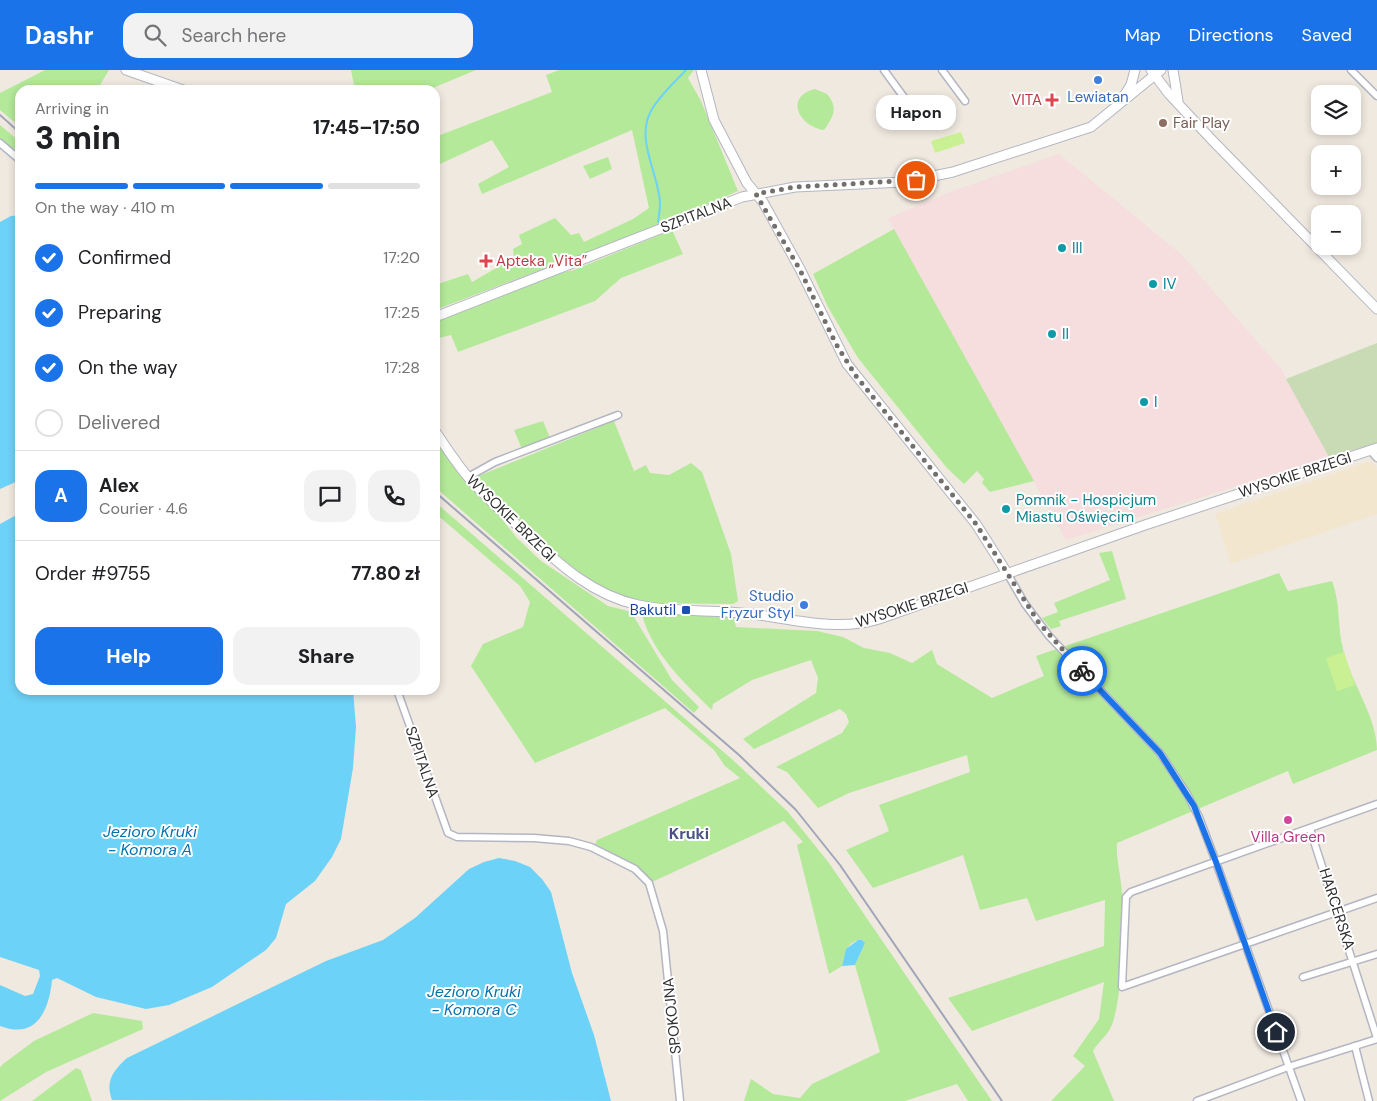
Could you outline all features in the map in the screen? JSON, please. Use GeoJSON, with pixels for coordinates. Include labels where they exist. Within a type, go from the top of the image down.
{"type":"FeatureCollection","features":[{"type":"Feature","properties":{"kind":"street"},"geometry":{"type":"LineString","coordinates":[[126,70],[169,85]]}},
{"type":"Feature","properties":{"kind":"street"},"geometry":{"type":"LineString","coordinates":[[701,70],[714,120],[747,183],[756,194],[800,270],[848,364],[976,524],[1026,604],[1049,636],[1160,753],[1194,806],[1216,862],[1301,1101]]}},
{"type":"Feature","properties":{"kind":"street"},"geometry":{"type":"LineString","coordinates":[[884,70],[919,118]]}},
{"type":"Feature","properties":{"kind":"street"},"geometry":{"type":"LineString","coordinates":[[942,70],[965,101]]}},
{"type":"Feature","properties":{"kind":"street"},"geometry":{"type":"LineString","coordinates":[[1117,107],[1131,86],[1135,70]]}},
{"type":"Feature","properties":{"kind":"street"},"geometry":{"type":"LineString","coordinates":[[1173,70],[1175,94],[1180,106]]}},
{"type":"Feature","properties":{"kind":"street"},"geometry":{"type":"LineString","coordinates":[[1351,70],[1377,96]]}},
{"type":"Feature","properties":{"kind":"street"},"geometry":{"type":"LineString","coordinates":[[1156,72],[1180,106],[1377,309]]}},
{"type":"Feature","properties":{"kind":"street","name":"SZPITALNA"},"geometry":{"type":"LineString","coordinates":[[440,315],[742,197],[795,187],[904,182],[953,172],[1091,126],[1117,107],[1156,72]]}},
{"type":"Feature","properties":{"kind":"street"},"geometry":{"type":"LineString","coordinates":[[0,143],[15,156]]}},
{"type":"Feature","properties":{"kind":"street"},"geometry":{"type":"LineString","coordinates":[[468,477],[495,462],[618,415]]}},
{"type":"Feature","properties":{"kind":"street","name":"WYSOKIE BRZEGI"},"geometry":{"type":"LineString","coordinates":[[440,438],[468,477],[572,574],[599,591],[639,605],[670,609],[741,613],[853,625],[879,619],[1145,524],[1374,449]]}},
{"type":"Feature","properties":{"kind":"street"},"geometry":{"type":"LineString","coordinates":[[1374,449],[1377,458]]}},
{"type":"Feature","properties":{"kind":"street","name":"SZPITALNA"},"geometry":{"type":"LineString","coordinates":[[400,695],[448,833]]}},
{"type":"Feature","properties":{"kind":"street"},"geometry":{"type":"LineString","coordinates":[[1377,804],[1128,894],[1122,987],[1245,946],[1377,898]]}},
{"type":"Feature","properties":{"kind":"street","name":"HARCERSKA"},"geometry":{"type":"LineString","coordinates":[[1310,829],[1377,1039]]}},
{"type":"Feature","properties":{"kind":"street","name":"SPOKOJNA"},"geometry":{"type":"LineString","coordinates":[[448,833],[457,837],[534,838],[569,841],[591,847],[635,869],[649,884],[663,931],[680,1101]]}},
{"type":"Feature","properties":{"kind":"street","name":"HARCERSKA"},"geometry":{"type":"LineString","coordinates":[[1303,977],[1377,954]]}},
{"type":"Feature","properties":{"kind":"street"},"geometry":{"type":"LineString","coordinates":[[1196,1101],[1217,1098],[1288,1067],[1377,1039]]}},
{"type":"Feature","properties":{"kind":"street"},"geometry":{"type":"LineString","coordinates":[[1355,1046],[1369,1101]]}},
{"type":"Feature","properties":{"kind":"shaded area"},"geometry":{"type":"Polygon","coordinates":[[[1059,154],[1182,255],[1281,369],[1329,457],[1066,540],[888,218],[953,191],[1059,154]]]}},
{"type":"Feature","properties":{"kind":"shaded area"},"geometry":{"type":"Polygon","coordinates":[[[1371,461],[1377,468],[1377,514],[1231,564],[1215,514],[1371,461]]]}},
{"type":"Feature","properties":{"kind":"green space"},"geometry":{"type":"Polygon","coordinates":[[[45,70],[109,70],[100,85],[16,85],[45,70]]]}},
{"type":"Feature","properties":{"kind":"green space"},"geometry":{"type":"Polygon","coordinates":[[[351,70],[476,70],[440,85],[354,85],[351,70]]]}},
{"type":"Feature","properties":{"kind":"green space"},"geometry":{"type":"Polygon","coordinates":[[[559,70],[694,70],[688,78],[701,101],[738,191],[669,221],[440,308],[440,283],[468,274],[472,282],[514,258],[513,249],[522,244],[519,235],[555,218],[571,235],[579,233],[584,242],[633,219],[649,208],[632,130],[482,194],[478,184],[509,167],[492,140],[440,164],[440,135],[552,92],[546,75],[559,70]]]}},
{"type":"Feature","properties":{"kind":"green space"},"geometry":{"type":"Polygon","coordinates":[[[15,85],[15,123],[0,110],[0,93],[15,85]]]}},
{"type":"Feature","properties":{"kind":"green space"},"geometry":{"type":"Polygon","coordinates":[[[815,89],[827,94],[834,108],[832,117],[824,130],[815,128],[808,123],[798,111],[797,105],[800,98],[805,93],[815,89]]]}},
{"type":"Feature","properties":{"kind":"green space"},"geometry":{"type":"Polygon","coordinates":[[[0,125],[15,138],[15,152],[0,139],[0,125]]]}},
{"type":"Feature","properties":{"kind":"green space"},"geometry":{"type":"Polygon","coordinates":[[[961,132],[965,143],[935,153],[931,141],[961,132]]]}},
{"type":"Feature","properties":{"kind":"green space"},"geometry":{"type":"Polygon","coordinates":[[[608,157],[612,169],[590,179],[583,166],[608,157]]]}},
{"type":"Feature","properties":{"kind":"green space"},"geometry":{"type":"Polygon","coordinates":[[[894,229],[1034,481],[990,492],[982,483],[984,479],[977,471],[964,484],[947,468],[858,358],[828,307],[813,274],[894,229]]]}},
{"type":"Feature","properties":{"kind":"green space"},"geometry":{"type":"Polygon","coordinates":[[[672,230],[683,254],[621,278],[595,301],[458,352],[451,335],[440,338],[440,319],[555,274],[574,270],[672,230]]]}},
{"type":"Feature","properties":{"kind":"green space"},"geometry":{"type":"Polygon","coordinates":[[[1377,343],[1377,443],[1329,457],[1286,379],[1377,343]]]}},
{"type":"Feature","properties":{"kind":"green space"},"geometry":{"type":"Polygon","coordinates":[[[543,421],[550,438],[522,449],[514,430],[543,421]]]}},
{"type":"Feature","properties":{"kind":"green space"},"geometry":{"type":"Polygon","coordinates":[[[614,421],[634,471],[646,465],[650,473],[669,475],[691,463],[702,472],[731,554],[738,601],[733,604],[624,603],[566,572],[476,477],[614,421]]]}},
{"type":"Feature","properties":{"kind":"green space"},"geometry":{"type":"Polygon","coordinates":[[[440,442],[517,538],[541,561],[608,606],[628,611],[634,617],[672,680],[699,707],[694,713],[440,491],[440,442]]]}},
{"type":"Feature","properties":{"kind":"green space"},"geometry":{"type":"Polygon","coordinates":[[[440,506],[734,761],[788,812],[829,863],[992,1101],[968,1101],[957,1084],[905,1101],[744,1101],[751,1079],[773,1094],[800,1098],[812,1084],[880,1052],[855,965],[865,943],[862,940],[853,942],[844,957],[842,966],[829,974],[797,845],[803,842],[784,821],[652,882],[638,867],[595,844],[597,840],[740,778],[725,766],[714,750],[665,708],[535,763],[471,666],[483,644],[523,627],[530,602],[520,586],[440,517],[440,506]]]}},
{"type":"Feature","properties":{"kind":"green space"},"geometry":{"type":"Polygon","coordinates":[[[1112,551],[1126,599],[1059,621],[1061,626],[1051,629],[1042,618],[1058,612],[1054,603],[1110,580],[1099,553],[1112,551]]]}},
{"type":"Feature","properties":{"kind":"green space"},"geometry":{"type":"Polygon","coordinates":[[[1279,573],[1288,591],[1332,581],[1337,599],[1343,649],[1373,725],[1377,750],[1293,784],[1288,771],[1117,843],[1123,906],[1123,941],[1118,1000],[1111,1027],[1093,1051],[1114,1101],[1051,1101],[1085,1066],[1073,1056],[1099,1019],[1104,982],[972,1031],[948,998],[1104,946],[1105,900],[1036,921],[1027,898],[980,910],[963,855],[873,888],[846,850],[889,831],[879,805],[970,772],[967,755],[849,793],[818,808],[787,772],[776,767],[842,733],[849,722],[846,714],[840,709],[754,749],[743,739],[816,693],[818,678],[811,660],[752,680],[713,704],[712,710],[680,678],[662,655],[647,629],[642,615],[648,611],[733,614],[736,627],[817,631],[843,637],[864,648],[890,653],[912,663],[932,650],[937,664],[992,698],[1044,676],[1036,656],[1279,573]]]}},
{"type":"Feature","properties":{"kind":"green space"},"geometry":{"type":"Polygon","coordinates":[[[1344,652],[1355,685],[1337,691],[1326,658],[1344,652]]]}},
{"type":"Feature","properties":{"kind":"green space"},"geometry":{"type":"Polygon","coordinates":[[[93,1013],[142,1021],[143,1029],[46,1072],[0,1101],[0,1067],[3,1064],[34,1041],[93,1013]]]}},
{"type":"Feature","properties":{"kind":"green space"},"geometry":{"type":"Polygon","coordinates":[[[76,1068],[81,1070],[92,1101],[32,1101],[76,1068]]]}},
{"type":"Feature","properties":{"kind":"water"},"geometry":{"type":"Polygon","coordinates":[[[15,216],[15,482],[0,489],[0,222],[15,216]]]}},
{"type":"Feature","properties":{"kind":"water","name":"Jezioro Kruki - Komora A"},"geometry":{"type":"Polygon","coordinates":[[[15,516],[15,695],[353,695],[356,727],[353,768],[341,839],[332,857],[315,881],[286,904],[276,938],[266,950],[212,987],[169,1005],[146,1009],[96,997],[57,978],[52,980],[44,1012],[31,1026],[23,1029],[12,1029],[0,1026],[0,985],[25,996],[33,994],[40,976],[39,970],[0,957],[0,524],[15,516]]]}},
{"type":"Feature","properties":{"kind":"water","name":"Jezioro Kruki - Komora C"},"geometry":{"type":"Polygon","coordinates":[[[499,858],[515,861],[530,867],[551,892],[572,973],[594,1035],[611,1101],[112,1100],[109,1087],[110,1082],[114,1072],[127,1058],[326,961],[383,940],[415,918],[469,869],[499,858]]]}},
{"type":"Feature","properties":{"kind":"water"},"geometry":{"type":"Polygon","coordinates":[[[858,940],[862,940],[865,943],[855,965],[842,966],[846,949],[858,940]]]}},
{"type":"Feature","properties":{"kind":"waterway"},"geometry":{"type":"LineString","coordinates":[[658,222],[659,192],[649,157],[646,134],[647,122],[658,100],[686,70]]}},
{"type":"Feature","properties":{"kind":"railway"},"geometry":{"type":"LineString","coordinates":[[0,115],[15,128]]}},
{"type":"Feature","properties":{"kind":"railway"},"geometry":{"type":"LineString","coordinates":[[440,496],[739,755],[796,810],[840,865],[1002,1101]]}},
{"type":"Feature","properties":{"kind":"way so far"},"geometry":{"type":"LineString","coordinates":[[916,180],[795,187],[756,194],[800,270],[836,344],[856,376],[976,524],[1039,623],[1082,671]]}},
{"type":"Feature","properties":{"kind":"place","name":"Lewiatan"},"geometry":{"type":"Point","coordinates":[1098,80]}},
{"type":"Feature","properties":{"kind":"place","name":"VITA"},"geometry":{"type":"Point","coordinates":[1052,100]}},
{"type":"Feature","properties":{"kind":"place","name":"Fair Play"},"geometry":{"type":"Point","coordinates":[1163,123]}},
{"type":"Feature","properties":{"kind":"place","name":"Hapon"},"geometry":{"type":"Point","coordinates":[916,180]}},
{"type":"Feature","properties":{"kind":"place","name":"III"},"geometry":{"type":"Point","coordinates":[1062,248]}},
{"type":"Feature","properties":{"kind":"place","name":"Apteka „Vita”"},"geometry":{"type":"Point","coordinates":[486,261]}},
{"type":"Feature","properties":{"kind":"place","name":"IV"},"geometry":{"type":"Point","coordinates":[1153,284]}},
{"type":"Feature","properties":{"kind":"place","name":"II"},"geometry":{"type":"Point","coordinates":[1052,334]}},
{"type":"Feature","properties":{"kind":"place","name":"I"},"geometry":{"type":"Point","coordinates":[1144,402]}},
{"type":"Feature","properties":{"kind":"place","name":"Pomnik - Hospicjum Miastu Oświęcim"},"geometry":{"type":"Point","coordinates":[1006,509]}},
{"type":"Feature","properties":{"kind":"place","name":"Studio Fryzur Styl"},"geometry":{"type":"Point","coordinates":[804,605]}},
{"type":"Feature","properties":{"kind":"place","name":"Bakutil"},"geometry":{"type":"Point","coordinates":[686,610]}},
{"type":"Feature","properties":{"kind":"place","name":"Villa Green"},"geometry":{"type":"Point","coordinates":[1288,820]}},
{"type":"Feature","properties":{"kind":"district","name":"Kruki"},"geometry":{"type":"Point","coordinates":[689,833]}},
{"type":"Feature","properties":{"kind":"route"},"geometry":{"type":"LineString","coordinates":[[1082,671],[1160,753],[1194,806],[1216,862],[1276,1032]]}}]}
